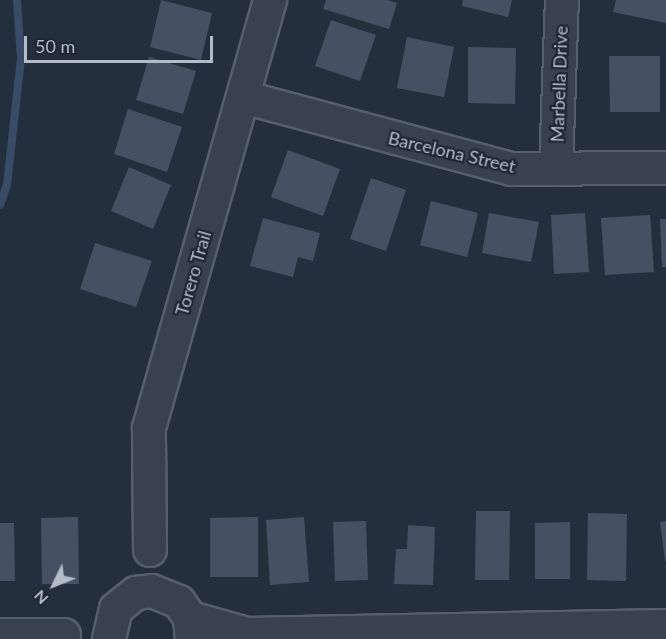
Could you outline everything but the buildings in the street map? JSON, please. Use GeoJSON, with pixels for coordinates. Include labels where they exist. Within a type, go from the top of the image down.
{"type":"FeatureCollection","features":[{"type":"Feature","properties":{"kind":"street","name":"Torero Trail"},"geometry":{"type":"LineString","coordinates":[[149,593],[149,428],[270,0]]}},
{"type":"Feature","properties":{"kind":"street","name":"Marbella Drive"},"geometry":{"type":"LineString","coordinates":[[556,169],[562,0]]}},
{"type":"Feature","properties":{"kind":"street","name":"Barcelona Street"},"geometry":{"type":"LineString","coordinates":[[243,97],[511,169],[666,168]]}},
{"type":"Feature","properties":{"kind":"street"},"geometry":{"type":"LineString","coordinates":[[0,635],[70,637],[111,627],[149,593],[179,602],[191,628],[240,637],[666,626]]}},
{"type":"Feature","properties":{"kind":"waterway"},"geometry":{"type":"LineString","coordinates":[[0,205],[7,185],[21,59],[17,0]]}}]}
